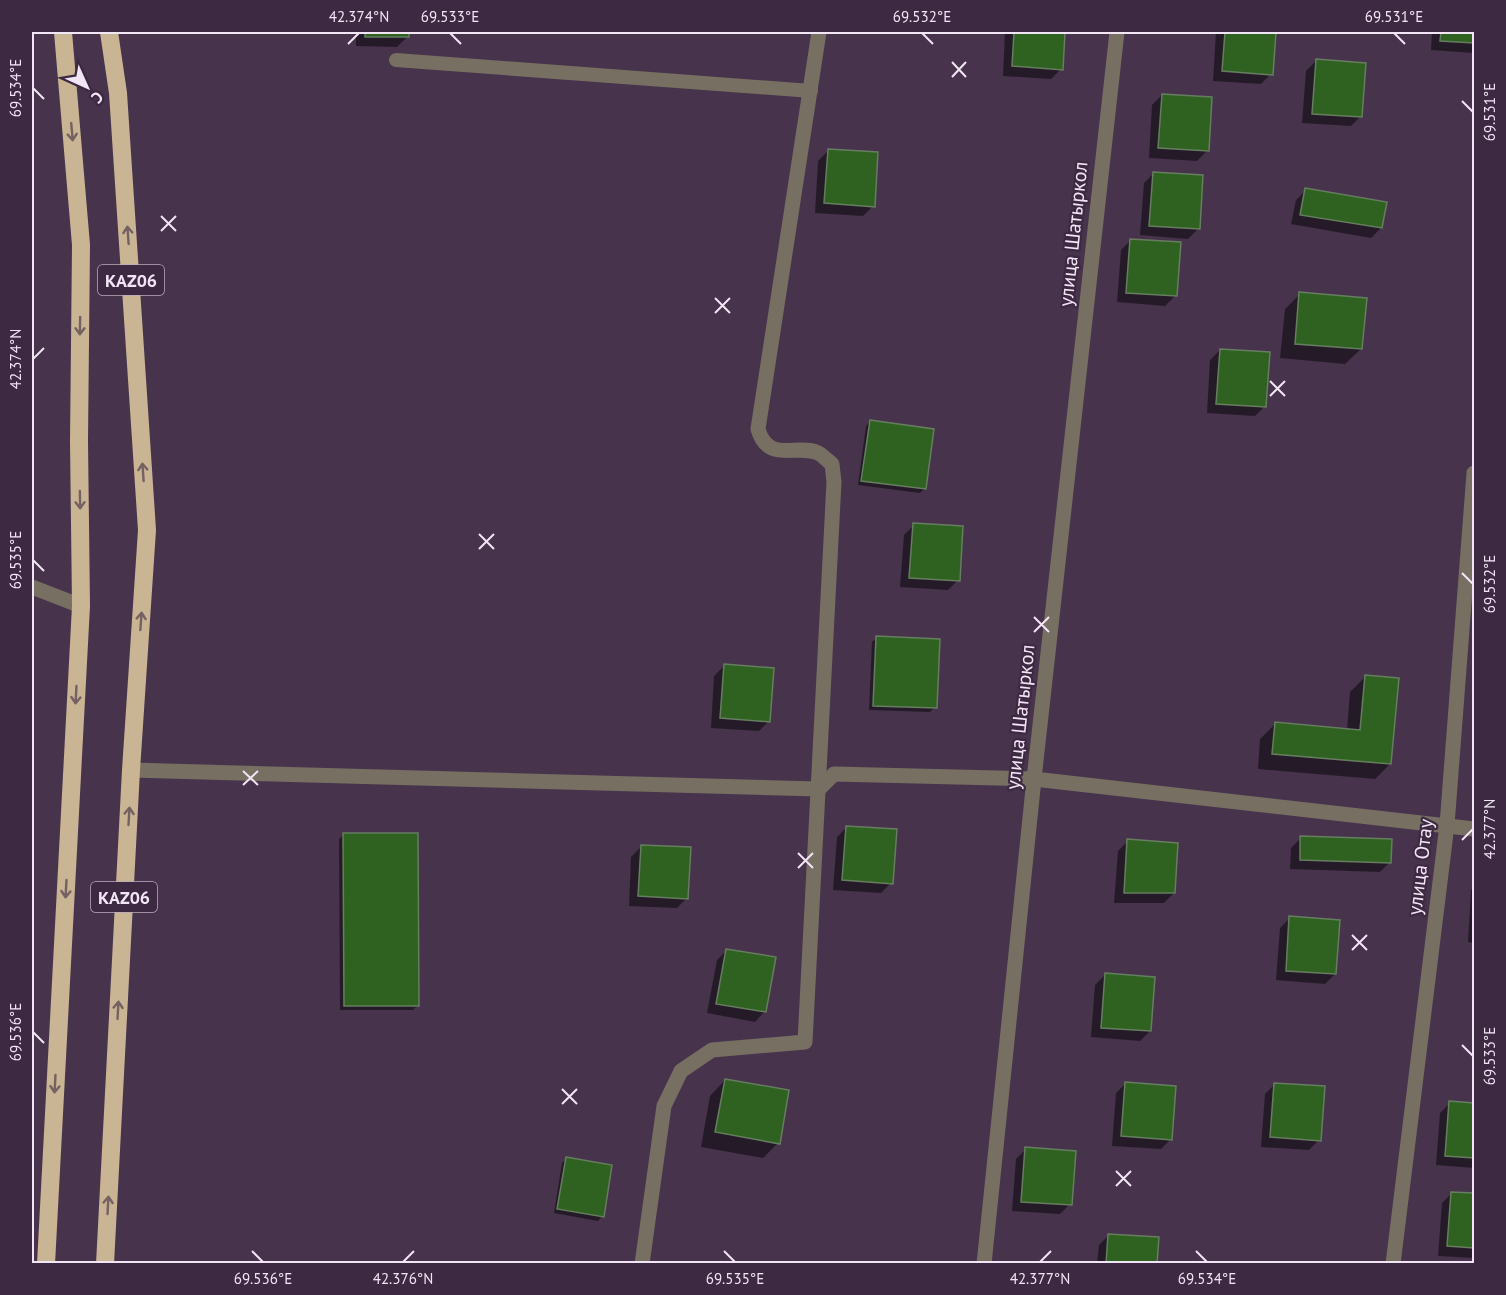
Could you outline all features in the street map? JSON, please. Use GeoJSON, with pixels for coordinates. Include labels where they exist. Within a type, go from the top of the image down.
{"type":"FeatureCollection","features":[{"type":"Feature","properties":{"kind":"highway","name":"KАZ06"},"geometry":{"type":"LineString","coordinates":[[46,1263],[81,606],[79,430],[81,245],[63,32]]}},
{"type":"Feature","properties":{"kind":"highway","name":"KАZ06"},"geometry":{"type":"LineString","coordinates":[[105,1263],[131,770],[147,530],[119,104],[109,32]]}},
{"type":"Feature","properties":{"kind":"street"},"geometry":{"type":"LineString","coordinates":[[642,1263],[664,1106],[681,1071],[712,1050],[805,1042],[834,482],[832,464],[819,453],[769,447],[761,440],[758,429],[819,32]]}},
{"type":"Feature","properties":{"kind":"street","name":"улица Шатыркол"},"geometry":{"type":"LineString","coordinates":[[984,1263],[1034,779],[1117,32]]}},
{"type":"Feature","properties":{"kind":"street","name":"улица Отау"},"geometry":{"type":"LineString","coordinates":[[1394,1263],[1446,825],[1474,473]]}},
{"type":"Feature","properties":{"kind":"street"},"geometry":{"type":"LineString","coordinates":[[32,587],[81,606]]}},
{"type":"Feature","properties":{"kind":"street"},"geometry":{"type":"LineString","coordinates":[[131,770],[819,789],[834,774],[1034,779],[1474,829]]}},
{"type":"Feature","properties":{"kind":"lane"},"geometry":{"type":"LineString","coordinates":[[396,60],[811,91]]}},
{"type":"Feature","properties":{"kind":"building"},"geometry":{"type":"Polygon","coordinates":[[[365,32],[409,32],[409,37],[365,37],[365,32]]]}},
{"type":"Feature","properties":{"kind":"building"},"geometry":{"type":"Polygon","coordinates":[[[1014,32],[1065,32],[1063,70],[1012,66],[1014,32]]]}},
{"type":"Feature","properties":{"kind":"building"},"geometry":{"type":"Polygon","coordinates":[[[1225,32],[1276,32],[1273,75],[1222,71],[1225,32]]]}},
{"type":"Feature","properties":{"kind":"building"},"geometry":{"type":"Polygon","coordinates":[[[1441,32],[1474,32],[1474,43],[1440,41],[1441,32]]]}},
{"type":"Feature","properties":{"kind":"building"},"geometry":{"type":"Polygon","coordinates":[[[1316,59],[1366,63],[1362,117],[1312,114],[1316,59]]]}},
{"type":"Feature","properties":{"kind":"building"},"geometry":{"type":"Polygon","coordinates":[[[1162,94],[1212,97],[1209,151],[1158,148],[1162,94]]]}},
{"type":"Feature","properties":{"kind":"building"},"geometry":{"type":"Polygon","coordinates":[[[828,149],[878,152],[875,207],[824,203],[828,149]]]}},
{"type":"Feature","properties":{"kind":"building"},"geometry":{"type":"Polygon","coordinates":[[[1153,172],[1203,175],[1200,229],[1149,226],[1153,172]]]}},
{"type":"Feature","properties":{"kind":"building"},"geometry":{"type":"Polygon","coordinates":[[[1305,188],[1387,202],[1382,228],[1300,215],[1305,188]]]}},
{"type":"Feature","properties":{"kind":"building"},"geometry":{"type":"Polygon","coordinates":[[[1130,239],[1181,242],[1177,296],[1126,293],[1130,239]]]}},
{"type":"Feature","properties":{"kind":"building"},"geometry":{"type":"Polygon","coordinates":[[[1299,292],[1367,298],[1362,349],[1295,344],[1299,292]]]}},
{"type":"Feature","properties":{"kind":"building"},"geometry":{"type":"Polygon","coordinates":[[[1220,349],[1270,352],[1266,407],[1216,404],[1220,349]]]}},
{"type":"Feature","properties":{"kind":"building"},"geometry":{"type":"Polygon","coordinates":[[[870,420],[934,429],[926,489],[861,481],[870,420]]]}},
{"type":"Feature","properties":{"kind":"building"},"geometry":{"type":"Polygon","coordinates":[[[913,523],[963,526],[960,581],[909,578],[913,523]]]}},
{"type":"Feature","properties":{"kind":"building"},"geometry":{"type":"Polygon","coordinates":[[[876,636],[940,639],[937,708],[873,706],[876,636]]]}},
{"type":"Feature","properties":{"kind":"building"},"geometry":{"type":"Polygon","coordinates":[[[724,664],[774,668],[770,722],[720,718],[724,664]]]}},
{"type":"Feature","properties":{"kind":"building"},"geometry":{"type":"Polygon","coordinates":[[[1365,675],[1399,678],[1391,764],[1272,754],[1275,722],[1360,730],[1365,675]]]}},
{"type":"Feature","properties":{"kind":"building"},"geometry":{"type":"Polygon","coordinates":[[[846,826],[897,829],[893,884],[842,880],[846,826]]]}},
{"type":"Feature","properties":{"kind":"building"},"geometry":{"type":"Polygon","coordinates":[[[343,833],[418,833],[419,1006],[344,1006],[343,833]]]}},
{"type":"Feature","properties":{"kind":"building"},"geometry":{"type":"Polygon","coordinates":[[[1300,836],[1392,839],[1391,863],[1300,860],[1300,836]]]}},
{"type":"Feature","properties":{"kind":"building"},"geometry":{"type":"Polygon","coordinates":[[[1127,839],[1178,843],[1175,893],[1124,893],[1127,839]]]}},
{"type":"Feature","properties":{"kind":"building"},"geometry":{"type":"Polygon","coordinates":[[[641,845],[691,847],[688,899],[638,896],[641,845]]]}},
{"type":"Feature","properties":{"kind":"building"},"geometry":{"type":"Polygon","coordinates":[[[1289,916],[1340,920],[1336,974],[1286,971],[1289,916]]]}},
{"type":"Feature","properties":{"kind":"building"},"geometry":{"type":"Polygon","coordinates":[[[726,949],[776,957],[766,1012],[716,1004],[726,949]]]}},
{"type":"Feature","properties":{"kind":"building"},"geometry":{"type":"Polygon","coordinates":[[[1105,973],[1155,977],[1151,1031],[1101,1028],[1105,973]]]}},
{"type":"Feature","properties":{"kind":"building"},"geometry":{"type":"Polygon","coordinates":[[[725,1079],[789,1090],[780,1144],[715,1132],[725,1079]]]}},
{"type":"Feature","properties":{"kind":"building"},"geometry":{"type":"Polygon","coordinates":[[[1125,1082],[1176,1086],[1172,1140],[1121,1136],[1125,1082]]]}},
{"type":"Feature","properties":{"kind":"building"},"geometry":{"type":"Polygon","coordinates":[[[1274,1083],[1325,1086],[1321,1141],[1270,1137],[1274,1083]]]}},
{"type":"Feature","properties":{"kind":"building"},"geometry":{"type":"Polygon","coordinates":[[[1449,1101],[1474,1103],[1474,1158],[1445,1156],[1449,1101]]]}},
{"type":"Feature","properties":{"kind":"building"},"geometry":{"type":"Polygon","coordinates":[[[1025,1147],[1076,1151],[1072,1205],[1021,1202],[1025,1147]]]}},
{"type":"Feature","properties":{"kind":"building"},"geometry":{"type":"Polygon","coordinates":[[[566,1157],[612,1165],[604,1217],[557,1209],[566,1157]]]}},
{"type":"Feature","properties":{"kind":"building"},"geometry":{"type":"Polygon","coordinates":[[[1451,1192],[1474,1193],[1474,1248],[1447,1246],[1451,1192]]]}},
{"type":"Feature","properties":{"kind":"building"},"geometry":{"type":"Polygon","coordinates":[[[1108,1234],[1159,1237],[1157,1264],[1106,1264],[1108,1234]]]}}]}
